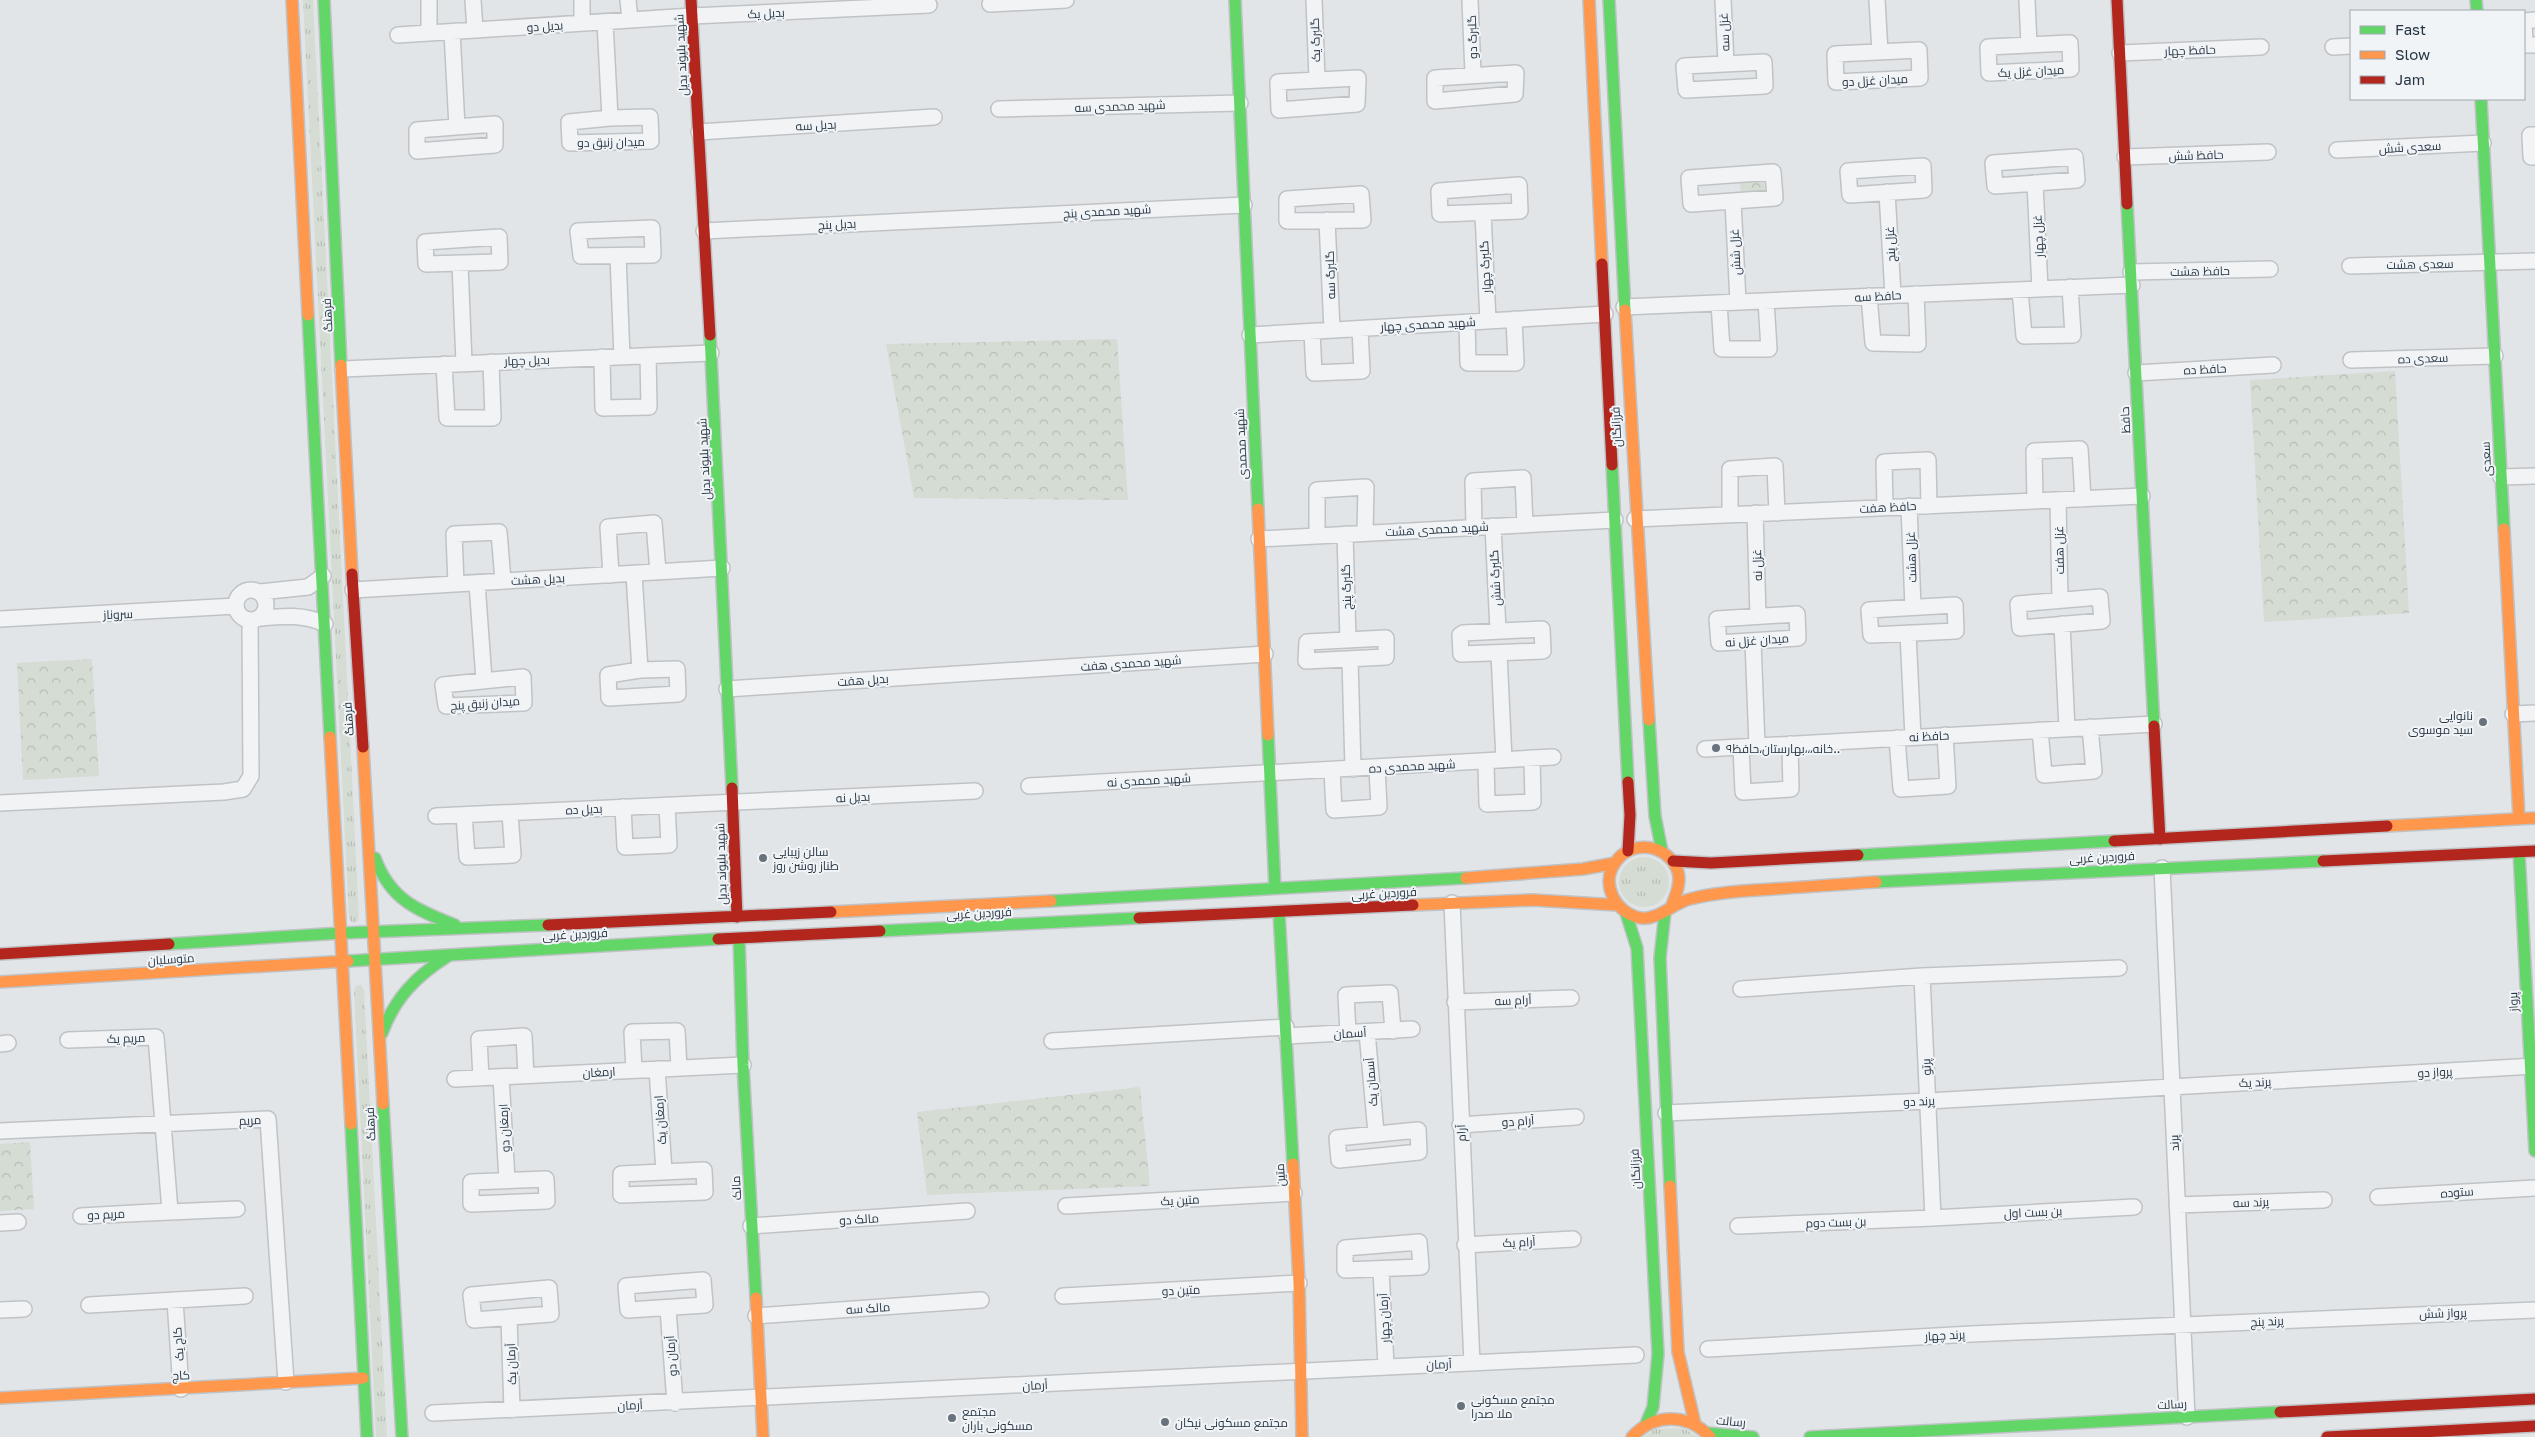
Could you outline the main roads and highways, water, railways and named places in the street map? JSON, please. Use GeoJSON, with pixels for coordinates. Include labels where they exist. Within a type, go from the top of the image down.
{"type":"FeatureCollection","features":[{"type":"Feature","properties":{"kind":"place","name":"نانوایی سید موسوی"},"geometry":{"type":"Point","coordinates":[2483,722]}},
{"type":"Feature","properties":{"kind":"place","name":"خانه،،،بهارستان،حافظ۹.."},"geometry":{"type":"Point","coordinates":[1716,748]}},
{"type":"Feature","properties":{"kind":"place","name":"سالن زیبایی طناز روشن روز"},"geometry":{"type":"Point","coordinates":[763,858]}},
{"type":"Feature","properties":{"kind":"place","name":"مجتمع مسکونی ملا صدرا"},"geometry":{"type":"Point","coordinates":[1461,1406]}},
{"type":"Feature","properties":{"kind":"place","name":"مجتمع مسکونی باران"},"geometry":{"type":"Point","coordinates":[952,1418]}},
{"type":"Feature","properties":{"kind":"place","name":"مجتمع مسکونی نیکان"},"geometry":{"type":"Point","coordinates":[1165,1422]}}]}
